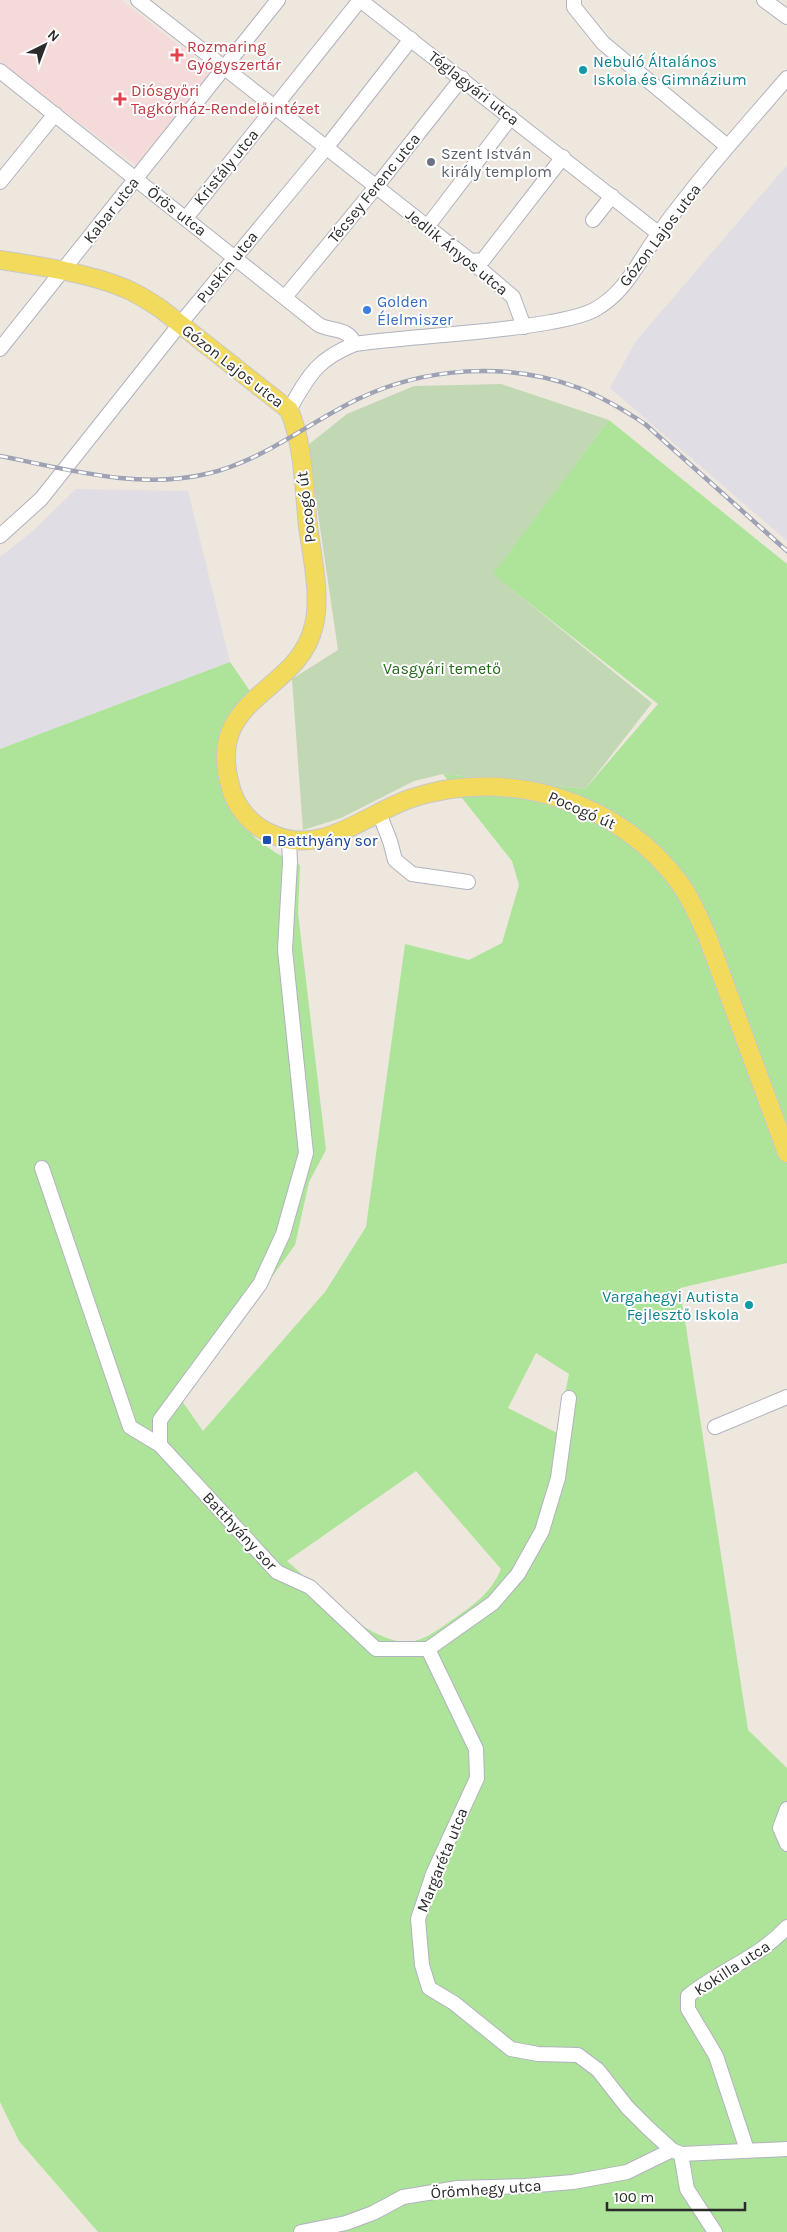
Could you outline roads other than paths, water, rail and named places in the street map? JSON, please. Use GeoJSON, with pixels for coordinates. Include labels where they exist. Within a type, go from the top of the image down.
{"type":"FeatureCollection","features":[{"type":"Feature","properties":{"kind":"main road","name":"Gózon Lajos utca"},"geometry":{"type":"LineString","coordinates":[[0,260],[63,272],[123,287],[154,304],[251,382],[285,405],[288,410]]}},
{"type":"Feature","properties":{"kind":"main road","name":"Pocogó út"},"geometry":{"type":"LineString","coordinates":[[288,410],[297,435],[304,489],[314,580],[315,624],[306,649],[271,686],[253,700],[236,720],[230,731],[225,753],[226,772],[231,790],[241,809],[264,831],[289,841],[314,841],[411,798],[440,790],[472,786],[498,786],[531,790],[565,799],[606,818],[630,834],[668,870],[690,899],[706,933],[787,1152]]}},
{"type":"Feature","properties":{"kind":"street","name":"Kabar utca"},"geometry":{"type":"LineString","coordinates":[[0,349],[278,0]]}},
{"type":"Feature","properties":{"kind":"street","name":"Téglagyári utca"},"geometry":{"type":"LineString","coordinates":[[360,0],[658,233]]}},
{"type":"Feature","properties":{"kind":"street","name":"Kristály utca"},"geometry":{"type":"LineString","coordinates":[[186,218],[360,0]]}},
{"type":"Feature","properties":{"kind":"street"},"geometry":{"type":"LineString","coordinates":[[574,0],[574,7],[603,43],[728,146]]}},
{"type":"Feature","properties":{"kind":"street"},"geometry":{"type":"LineString","coordinates":[[764,0],[787,17]]}},
{"type":"Feature","properties":{"kind":"street","name":"Jedlik Ányos utca"},"geometry":{"type":"LineString","coordinates":[[141,1],[513,297],[524,327]]}},
{"type":"Feature","properties":{"kind":"street","name":"Puskin utca"},"geometry":{"type":"LineString","coordinates":[[0,536],[41,499],[180,324],[326,148],[411,40]]}},
{"type":"Feature","properties":{"kind":"street","name":"Örös utca"},"geometry":{"type":"LineString","coordinates":[[0,71],[318,325],[346,332],[351,335],[355,344]]}},
{"type":"Feature","properties":{"kind":"street","name":"Técsey Ferenc utca"},"geometry":{"type":"LineString","coordinates":[[285,298],[462,78]]}},
{"type":"Feature","properties":{"kind":"street","name":"Gózon Lajos utca"},"geometry":{"type":"LineString","coordinates":[[288,410],[307,379],[321,362],[335,352],[355,344],[524,327],[580,316],[594,310],[606,302],[626,283],[658,233],[728,146],[787,78]]}},
{"type":"Feature","properties":{"kind":"street"},"geometry":{"type":"LineString","coordinates":[[0,182],[55,114]]}},
{"type":"Feature","properties":{"kind":"street"},"geometry":{"type":"LineString","coordinates":[[427,227],[511,117]]}},
{"type":"Feature","properties":{"kind":"street"},"geometry":{"type":"LineString","coordinates":[[471,262],[483,260],[562,157]]}},
{"type":"Feature","properties":{"kind":"street"},"geometry":{"type":"LineString","coordinates":[[593,220],[612,196]]}},
{"type":"Feature","properties":{"kind":"street"},"geometry":{"type":"LineString","coordinates":[[379,812],[395,860],[412,874],[468,882]]}},
{"type":"Feature","properties":{"kind":"street"},"geometry":{"type":"LineString","coordinates":[[160,1445],[160,1420],[260,1284],[283,1234],[306,1153],[285,950],[290,862],[289,841]]}},
{"type":"Feature","properties":{"kind":"street","name":"Batthyány sor"},"geometry":{"type":"LineString","coordinates":[[42,1168],[130,1427],[160,1445],[277,1572],[310,1587],[376,1649],[428,1649]]}},
{"type":"Feature","properties":{"kind":"street"},"geometry":{"type":"LineString","coordinates":[[715,1428],[787,1396]]}},
{"type":"Feature","properties":{"kind":"street"},"geometry":{"type":"LineString","coordinates":[[428,1649],[493,1603],[518,1574],[542,1531],[558,1478],[569,1398]]}},
{"type":"Feature","properties":{"kind":"street","name":"Margaréta utca"},"geometry":{"type":"LineString","coordinates":[[428,1649],[476,1749],[477,1778],[433,1874],[418,1919],[422,1965],[428,1988],[454,2003],[511,2049],[538,2054],[578,2055],[598,2070],[627,2107],[677,2152]]}},
{"type":"Feature","properties":{"kind":"street"},"geometry":{"type":"LineString","coordinates":[[787,1809],[780,1828],[787,1844]]}},
{"type":"Feature","properties":{"kind":"street","name":"Kokilla utca"},"geometry":{"type":"LineString","coordinates":[[747,2150],[716,2056],[688,2009],[688,1996],[704,1983],[773,1943],[787,1927]]}},
{"type":"Feature","properties":{"kind":"street"},"geometry":{"type":"LineString","coordinates":[[715,2232],[687,2189],[677,2152],[787,2149]]}},
{"type":"Feature","properties":{"kind":"street","name":"Örömhegy utca"},"geometry":{"type":"LineString","coordinates":[[302,2232],[346,2223],[411,2195],[458,2188],[573,2182],[627,2172],[677,2152]]}},
{"type":"Feature","properties":{"kind":"railway"},"geometry":{"type":"LineString","coordinates":[[0,456],[77,472],[129,479],[155,480],[206,474],[227,468],[265,451],[339,409],[384,388],[439,374],[467,371],[496,371],[524,374],[552,379],[596,395],[645,424],[787,551]]}},
{"type":"Feature","properties":{"kind":"place","name":"Rozmaring Gyógyszertár"},"geometry":{"type":"Point","coordinates":[177,55]}},
{"type":"Feature","properties":{"kind":"place","name":"Nebuló Általános Iskola és Gimnázium"},"geometry":{"type":"Point","coordinates":[583,70]}},
{"type":"Feature","properties":{"kind":"place","name":"Diósgyőri Tagkórház-Rendelőintézet"},"geometry":{"type":"Point","coordinates":[120,99]}},
{"type":"Feature","properties":{"kind":"place","name":"Szent István király templom"},"geometry":{"type":"Point","coordinates":[431,162]}},
{"type":"Feature","properties":{"kind":"place","name":"Golden Élelmiszer"},"geometry":{"type":"Point","coordinates":[367,310]}},
{"type":"Feature","properties":{"kind":"place","name":"Batthyány sor"},"geometry":{"type":"Point","coordinates":[267,840]}},
{"type":"Feature","properties":{"kind":"place","name":"Vargahegyi Autista Fejlesztő Iskola"},"geometry":{"type":"Point","coordinates":[749,1305]}},
{"type":"Feature","properties":{"kind":"park label","name":"Vasgyári temető"},"geometry":{"type":"Point","coordinates":[442,668]}}]}
